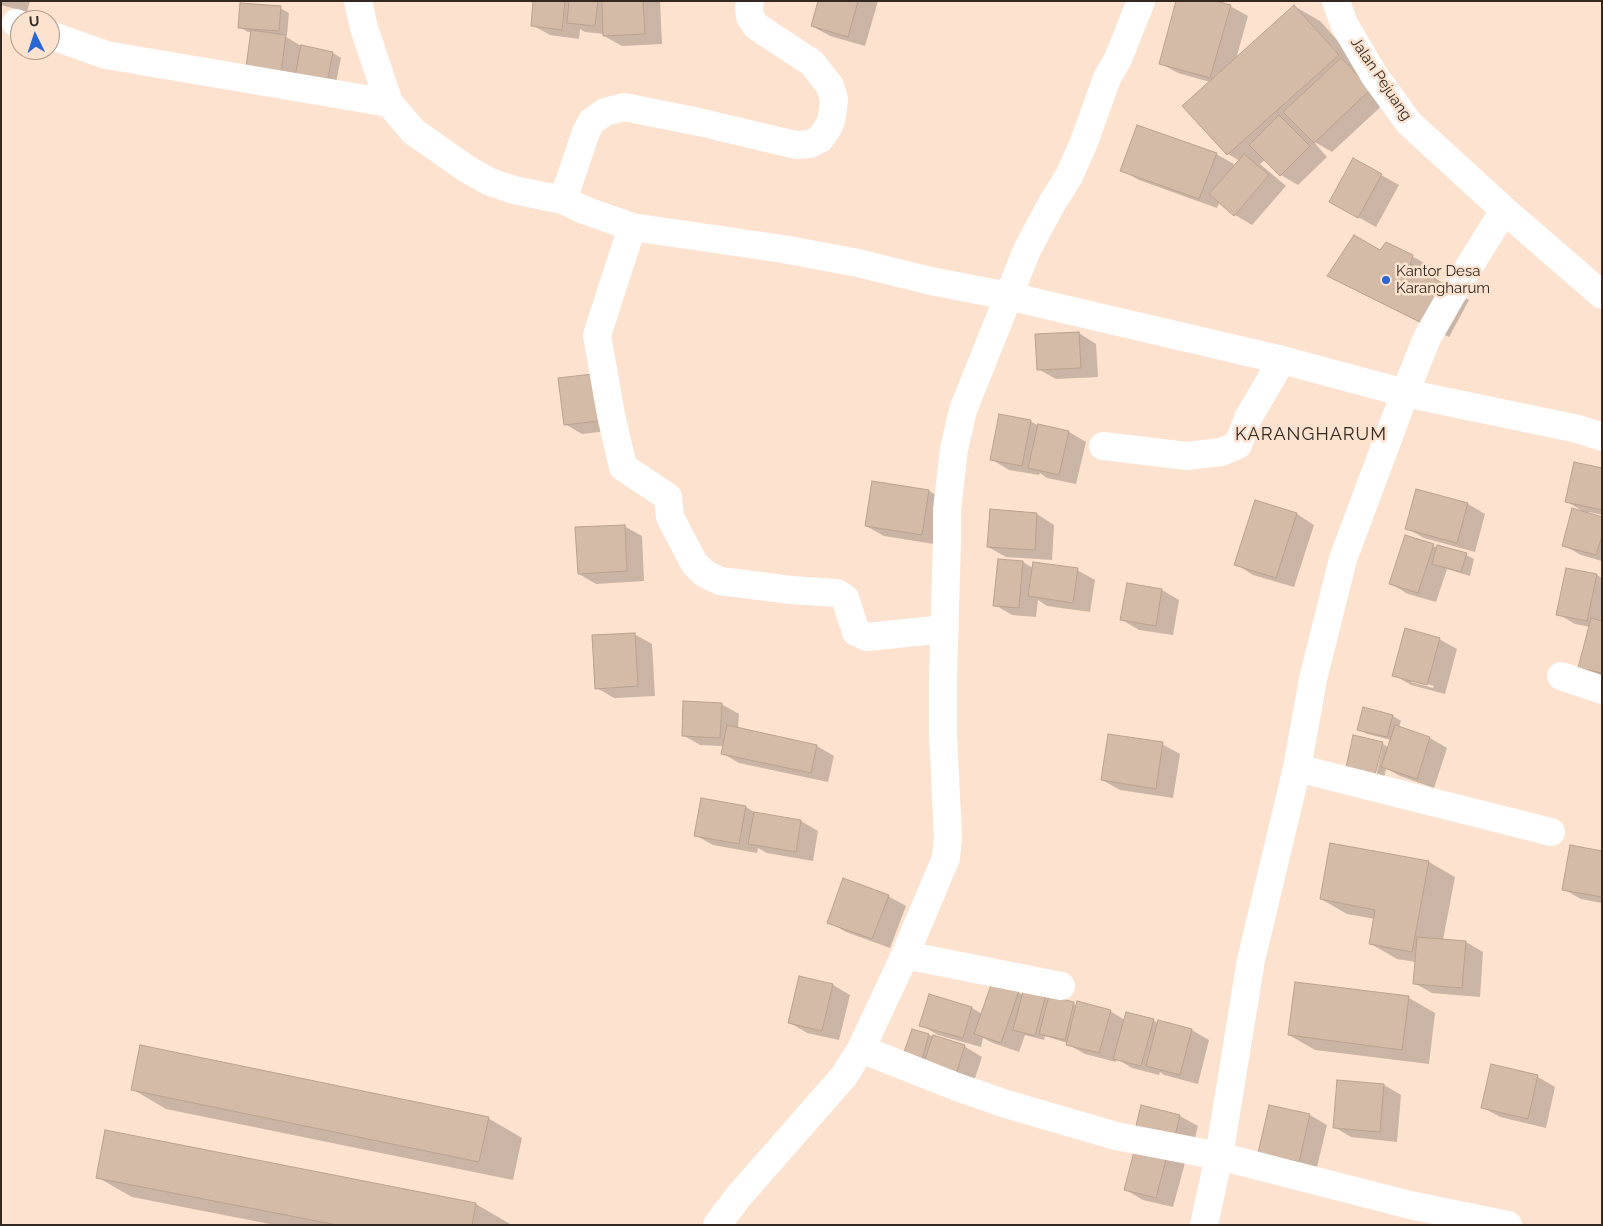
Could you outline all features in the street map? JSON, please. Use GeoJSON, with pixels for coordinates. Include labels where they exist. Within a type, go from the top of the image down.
{"type":"FeatureCollection","features":[{"type":"Feature","properties":{"kind":"street"},"geometry":{"type":"LineString","coordinates":[[358,1],[364,28],[389,103],[414,132],[467,169],[490,182],[514,190],[563,200],[584,210],[632,227],[783,249],[858,263],[931,282],[1008,296],[1282,360],[1405,393],[1578,428],[1602,437]]}},
{"type":"Feature","properties":{"kind":"street"},"geometry":{"type":"LineString","coordinates":[[563,200],[586,132],[592,120],[605,112],[624,107],[699,122],[796,145],[810,144],[820,139],[832,118],[834,99],[830,86],[812,64],[756,26],[750,17],[750,1]]}},
{"type":"Feature","properties":{"kind":"street"},"geometry":{"type":"LineString","coordinates":[[717,1225],[738,1198],[844,1076],[861,1050],[905,955],[946,858],[948,838],[943,733],[947,510],[954,449],[963,410],[1027,250],[1068,176],[1084,142],[1107,78],[1118,59],[1141,1]]}},
{"type":"Feature","properties":{"kind":"street","name":"Jalan Pejuang"},"geometry":{"type":"LineString","coordinates":[[1336,1],[1344,24],[1374,75],[1409,123],[1504,210],[1602,295]]}},
{"type":"Feature","properties":{"kind":"street"},"geometry":{"type":"LineString","coordinates":[[60,39],[106,55],[389,103]]}},
{"type":"Feature","properties":{"kind":"street"},"geometry":{"type":"LineString","coordinates":[[1204,1225],[1218,1156],[1251,960],[1297,768],[1313,679],[1343,559],[1427,338],[1504,210]]}},
{"type":"Feature","properties":{"kind":"street"},"geometry":{"type":"LineString","coordinates":[[632,227],[596,335],[623,467],[668,497],[670,517],[694,563],[705,574],[720,581],[790,590],[837,593],[845,598],[856,632],[867,637],[946,629]]}},
{"type":"Feature","properties":{"kind":"street"},"geometry":{"type":"LineString","coordinates":[[1103,446],[1187,456],[1221,452],[1238,445],[1248,418],[1282,360]]}},
{"type":"Feature","properties":{"kind":"street"},"geometry":{"type":"LineString","coordinates":[[1561,676],[1602,690]]}},
{"type":"Feature","properties":{"kind":"street"},"geometry":{"type":"LineString","coordinates":[[1297,768],[1551,832]]}},
{"type":"Feature","properties":{"kind":"street"},"geometry":{"type":"LineString","coordinates":[[905,955],[1061,986]]}},
{"type":"Feature","properties":{"kind":"street"},"geometry":{"type":"LineString","coordinates":[[861,1050],[1006,1104],[1116,1136],[1218,1156],[1410,1205],[1508,1225]]}},
{"type":"Feature","properties":{"kind":"building"},"geometry":{"type":"Polygon","coordinates":[[[533,1],[565,1],[562,30],[531,26],[533,1]]]}},
{"type":"Feature","properties":{"kind":"building"},"geometry":{"type":"Polygon","coordinates":[[[569,1],[598,1],[595,26],[567,23],[569,1]]]}},
{"type":"Feature","properties":{"kind":"building"},"geometry":{"type":"Polygon","coordinates":[[[602,1],[643,1],[645,34],[603,36],[602,1]]]}},
{"type":"Feature","properties":{"kind":"building"},"geometry":{"type":"Polygon","coordinates":[[[818,1],[858,1],[848,37],[811,26],[818,1]]]}},
{"type":"Feature","properties":{"kind":"building"},"geometry":{"type":"Polygon","coordinates":[[[1176,1],[1216,1],[1231,5],[1210,78],[1159,64],[1176,1]]]}},
{"type":"Feature","properties":{"kind":"building"},"geometry":{"type":"Polygon","coordinates":[[[240,3],[281,6],[279,31],[238,28],[240,3]]]}},
{"type":"Feature","properties":{"kind":"building"},"geometry":{"type":"Polygon","coordinates":[[[1294,5],[1339,55],[1227,155],[1182,106],[1294,5]]]}},
{"type":"Feature","properties":{"kind":"building"},"geometry":{"type":"Polygon","coordinates":[[[251,30],[286,35],[280,80],[245,75],[251,30]]]}},
{"type":"Feature","properties":{"kind":"building"},"geometry":{"type":"Polygon","coordinates":[[[301,45],[333,52],[327,83],[295,76],[301,45]]]}},
{"type":"Feature","properties":{"kind":"building"},"geometry":{"type":"Polygon","coordinates":[[[1341,58],[1371,89],[1314,143],[1283,112],[1341,58]]]}},
{"type":"Feature","properties":{"kind":"building"},"geometry":{"type":"Polygon","coordinates":[[[1279,115],[1310,146],[1280,176],[1249,145],[1279,115]]]}},
{"type":"Feature","properties":{"kind":"building"},"geometry":{"type":"Polygon","coordinates":[[[1137,125],[1217,153],[1199,199],[1120,171],[1137,125]]]}},
{"type":"Feature","properties":{"kind":"building"},"geometry":{"type":"Polygon","coordinates":[[[1244,154],[1269,175],[1234,216],[1209,194],[1244,154]]]}},
{"type":"Feature","properties":{"kind":"building"},"geometry":{"type":"Polygon","coordinates":[[[1353,158],[1382,174],[1358,218],[1329,202],[1353,158]]]}},
{"type":"Feature","properties":{"kind":"building","name":"Kantor Desa Karangharum"},"geometry":{"type":"Polygon","coordinates":[[[1354,235],[1380,250],[1386,242],[1413,255],[1410,265],[1444,284],[1422,323],[1327,276],[1354,235]]]}},
{"type":"Feature","properties":{"kind":"building"},"geometry":{"type":"Polygon","coordinates":[[[1079,332],[1081,368],[1037,370],[1035,334],[1079,332]]]}},
{"type":"Feature","properties":{"kind":"building"},"geometry":{"type":"Polygon","coordinates":[[[593,374],[598,421],[564,425],[558,378],[593,374]]]}},
{"type":"Feature","properties":{"kind":"building"},"geometry":{"type":"Polygon","coordinates":[[[999,414],[1031,420],[1022,466],[990,460],[999,414]]]}},
{"type":"Feature","properties":{"kind":"building"},"geometry":{"type":"Polygon","coordinates":[[[1038,424],[1069,431],[1059,475],[1028,468],[1038,424]]]}},
{"type":"Feature","properties":{"kind":"building"},"geometry":{"type":"Polygon","coordinates":[[[1574,462],[1602,468],[1602,510],[1565,502],[1574,462]]]}},
{"type":"Feature","properties":{"kind":"building"},"geometry":{"type":"Polygon","coordinates":[[[872,481],[929,490],[922,535],[865,526],[872,481]]]}},
{"type":"Feature","properties":{"kind":"building"},"geometry":{"type":"Polygon","coordinates":[[[1416,489],[1468,503],[1457,543],[1405,529],[1416,489]]]}},
{"type":"Feature","properties":{"kind":"building"},"geometry":{"type":"Polygon","coordinates":[[[1255,500],[1297,513],[1276,578],[1234,565],[1255,500]]]}},
{"type":"Feature","properties":{"kind":"building"},"geometry":{"type":"Polygon","coordinates":[[[1572,508],[1602,517],[1602,536],[1596,555],[1562,546],[1572,508]]]}},
{"type":"Feature","properties":{"kind":"building"},"geometry":{"type":"Polygon","coordinates":[[[990,509],[1037,513],[1035,550],[987,547],[990,509]]]}},
{"type":"Feature","properties":{"kind":"building"},"geometry":{"type":"Polygon","coordinates":[[[625,525],[627,571],[578,574],[575,527],[625,525]]]}},
{"type":"Feature","properties":{"kind":"building"},"geometry":{"type":"Polygon","coordinates":[[[1405,535],[1434,544],[1418,593],[1389,584],[1405,535]]]}},
{"type":"Feature","properties":{"kind":"building"},"geometry":{"type":"Polygon","coordinates":[[[1437,545],[1467,553],[1461,572],[1432,564],[1437,545]]]}},
{"type":"Feature","properties":{"kind":"building"},"geometry":{"type":"Polygon","coordinates":[[[998,559],[1023,561],[1019,608],[993,606],[998,559]]]}},
{"type":"Feature","properties":{"kind":"building"},"geometry":{"type":"Polygon","coordinates":[[[1033,562],[1078,568],[1073,603],[1028,596],[1033,562]]]}},
{"type":"Feature","properties":{"kind":"building"},"geometry":{"type":"Polygon","coordinates":[[[1566,568],[1597,574],[1587,621],[1556,615],[1566,568]]]}},
{"type":"Feature","properties":{"kind":"building"},"geometry":{"type":"Polygon","coordinates":[[[1127,583],[1162,589],[1156,626],[1120,620],[1127,583]]]}},
{"type":"Feature","properties":{"kind":"building"},"geometry":{"type":"Polygon","coordinates":[[[1591,618],[1602,621],[1602,673],[1578,668],[1591,618]]]}},
{"type":"Feature","properties":{"kind":"building"},"geometry":{"type":"Polygon","coordinates":[[[1405,628],[1440,638],[1427,685],[1392,676],[1405,628]]]}},
{"type":"Feature","properties":{"kind":"building"},"geometry":{"type":"Polygon","coordinates":[[[635,633],[638,686],[595,689],[592,635],[635,633]]]}},
{"type":"Feature","properties":{"kind":"building"},"geometry":{"type":"Polygon","coordinates":[[[683,701],[722,703],[720,738],[682,736],[683,701]]]}},
{"type":"Feature","properties":{"kind":"building"},"geometry":{"type":"Polygon","coordinates":[[[1363,707],[1393,715],[1387,737],[1357,730],[1363,707]]]}},
{"type":"Feature","properties":{"kind":"building"},"geometry":{"type":"Polygon","coordinates":[[[727,725],[817,745],[811,773],[721,754],[727,725]]]}},
{"type":"Feature","properties":{"kind":"building"},"geometry":{"type":"Polygon","coordinates":[[[1395,725],[1430,737],[1417,779],[1381,767],[1395,725]]]}},
{"type":"Feature","properties":{"kind":"building"},"geometry":{"type":"Polygon","coordinates":[[[1108,734],[1163,742],[1156,789],[1101,780],[1108,734]]]}},
{"type":"Feature","properties":{"kind":"building"},"geometry":{"type":"Polygon","coordinates":[[[1353,735],[1383,742],[1375,775],[1346,768],[1353,735]]]}},
{"type":"Feature","properties":{"kind":"building"},"geometry":{"type":"Polygon","coordinates":[[[701,798],[746,806],[739,844],[694,836],[701,798]]]}},
{"type":"Feature","properties":{"kind":"building"},"geometry":{"type":"Polygon","coordinates":[[[754,812],[801,820],[796,852],[748,844],[754,812]]]}},
{"type":"Feature","properties":{"kind":"building"},"geometry":{"type":"Polygon","coordinates":[[[1330,843],[1429,861],[1412,952],[1369,944],[1375,910],[1320,899],[1330,843]]]}},
{"type":"Feature","properties":{"kind":"building"},"geometry":{"type":"Polygon","coordinates":[[[1570,845],[1602,851],[1602,897],[1562,890],[1570,845]]]}},
{"type":"Feature","properties":{"kind":"building"},"geometry":{"type":"Polygon","coordinates":[[[843,878],[889,895],[872,939],[827,923],[843,878]]]}},
{"type":"Feature","properties":{"kind":"building"},"geometry":{"type":"Polygon","coordinates":[[[1417,937],[1466,941],[1462,988],[1413,984],[1417,937]]]}},
{"type":"Feature","properties":{"kind":"building"},"geometry":{"type":"Polygon","coordinates":[[[799,976],[833,984],[822,1031],[788,1023],[799,976]]]}},
{"type":"Feature","properties":{"kind":"building"},"geometry":{"type":"Polygon","coordinates":[[[992,982],[1019,991],[1001,1043],[974,1034],[992,982]]]}},
{"type":"Feature","properties":{"kind":"building"},"geometry":{"type":"Polygon","coordinates":[[[1295,982],[1409,996],[1402,1050],[1288,1035],[1295,982]]]}},
{"type":"Feature","properties":{"kind":"building"},"geometry":{"type":"Polygon","coordinates":[[[1024,988],[1046,994],[1035,1036],[1013,1030],[1024,988]]]}},
{"type":"Feature","properties":{"kind":"building"},"geometry":{"type":"Polygon","coordinates":[[[929,994],[972,1007],[963,1038],[919,1026],[929,994]]]}},
{"type":"Feature","properties":{"kind":"building"},"geometry":{"type":"Polygon","coordinates":[[[1049,996],[1074,1002],[1065,1040],[1039,1034],[1049,996]]]}},
{"type":"Feature","properties":{"kind":"building"},"geometry":{"type":"Polygon","coordinates":[[[1077,1001],[1111,1010],[1099,1053],[1066,1045],[1077,1001]]]}},
{"type":"Feature","properties":{"kind":"building"},"geometry":{"type":"Polygon","coordinates":[[[1126,1012],[1154,1019],[1141,1066],[1113,1059],[1126,1012]]]}},
{"type":"Feature","properties":{"kind":"building"},"geometry":{"type":"Polygon","coordinates":[[[1158,1020],[1192,1029],[1180,1075],[1146,1066],[1158,1020]]]}},
{"type":"Feature","properties":{"kind":"building"},"geometry":{"type":"Polygon","coordinates":[[[912,1029],[929,1034],[920,1067],[901,1061],[912,1029]]]}},
{"type":"Feature","properties":{"kind":"building"},"geometry":{"type":"Polygon","coordinates":[[[933,1035],[965,1045],[954,1081],[921,1071],[933,1035]]]}},
{"type":"Feature","properties":{"kind":"building"},"geometry":{"type":"Polygon","coordinates":[[[140,1045],[489,1117],[479,1162],[131,1090],[140,1045]]]}},
{"type":"Feature","properties":{"kind":"building"},"geometry":{"type":"Polygon","coordinates":[[[1491,1064],[1538,1075],[1528,1119],[1481,1108],[1491,1064]]]}},
{"type":"Feature","properties":{"kind":"building"},"geometry":{"type":"Polygon","coordinates":[[[1337,1080],[1384,1084],[1380,1132],[1333,1128],[1337,1080]]]}},
{"type":"Feature","properties":{"kind":"building"},"geometry":{"type":"Polygon","coordinates":[[[1141,1105],[1180,1115],[1174,1140],[1135,1130],[1141,1105]]]}},
{"type":"Feature","properties":{"kind":"building"},"geometry":{"type":"Polygon","coordinates":[[[1269,1105],[1310,1114],[1299,1162],[1258,1153],[1269,1105]]]}},
{"type":"Feature","properties":{"kind":"building"},"geometry":{"type":"Polygon","coordinates":[[[105,1130],[476,1203],[472,1225],[337,1225],[96,1178],[105,1130]]]}},
{"type":"Feature","properties":{"kind":"building"},"geometry":{"type":"Polygon","coordinates":[[[1136,1144],[1168,1152],[1156,1198],[1124,1190],[1136,1144]]]}},
{"type":"Feature","properties":{"kind":"place","name":"Kantor Desa Karangharum"},"geometry":{"type":"Point","coordinates":[1386,280]}},
{"type":"Feature","properties":{"kind":"district","name":"KARANGHARUM"},"geometry":{"type":"Point","coordinates":[1311,435]}}]}
